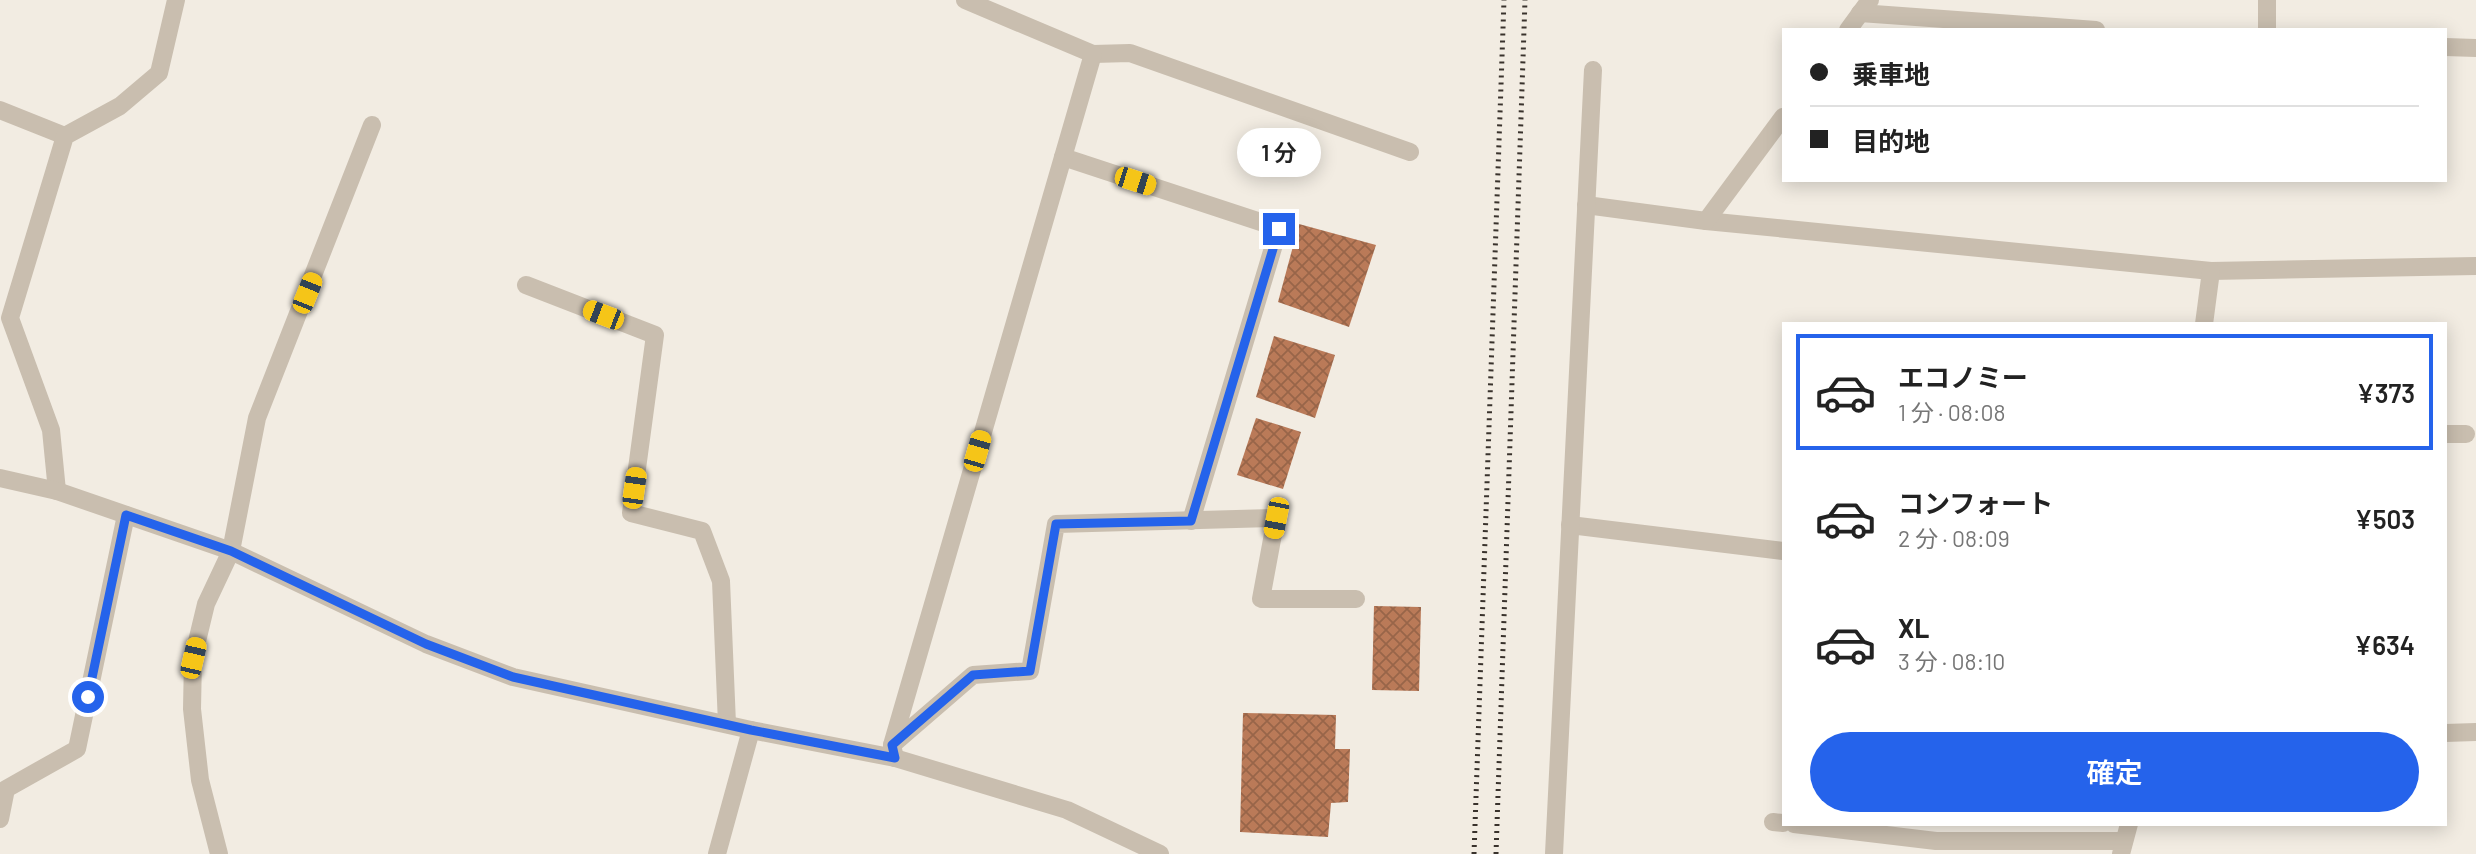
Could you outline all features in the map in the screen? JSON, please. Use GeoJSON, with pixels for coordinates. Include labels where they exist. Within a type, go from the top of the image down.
{"type":"FeatureCollection","features":[{"type":"Feature","properties":{"kind":"street"},"geometry":{"type":"LineString","coordinates":[[57,491],[51,430],[10,318],[65,136],[120,106],[159,73],[176,0]]}},
{"type":"Feature","properties":{"kind":"street"},"geometry":{"type":"LineString","coordinates":[[965,0],[1093,54],[1130,53],[1410,152]]}},
{"type":"Feature","properties":{"kind":"street"},"geometry":{"type":"LineString","coordinates":[[2267,0],[2267,28]]}},
{"type":"Feature","properties":{"kind":"street"},"geometry":{"type":"LineString","coordinates":[[1849,28],[1865,6],[2077,28]]}},
{"type":"Feature","properties":{"kind":"street"},"geometry":{"type":"LineString","coordinates":[[2447,47],[2476,48]]}},
{"type":"Feature","properties":{"kind":"street"},"geometry":{"type":"LineString","coordinates":[[893,752],[1093,54]]}},
{"type":"Feature","properties":{"kind":"street"},"geometry":{"type":"LineString","coordinates":[[1554,854],[1593,70]]}},
{"type":"Feature","properties":{"kind":"street"},"geometry":{"type":"LineString","coordinates":[[0,110],[65,136]]}},
{"type":"Feature","properties":{"kind":"street"},"geometry":{"type":"LineString","coordinates":[[1706,221],[1782,118]]}},
{"type":"Feature","properties":{"kind":"street"},"geometry":{"type":"LineString","coordinates":[[219,854],[200,780],[192,709],[193,658],[206,604],[231,551],[257,418],[372,125]]}},
{"type":"Feature","properties":{"kind":"street"},"geometry":{"type":"LineString","coordinates":[[1063,157],[1279,229],[1191,521]]}},
{"type":"Feature","properties":{"kind":"street"},"geometry":{"type":"LineString","coordinates":[[1587,205],[1706,221],[2211,271],[2476,266]]}},
{"type":"Feature","properties":{"kind":"street"},"geometry":{"type":"LineString","coordinates":[[2204,322],[2211,271]]}},
{"type":"Feature","properties":{"kind":"street"},"geometry":{"type":"LineString","coordinates":[[526,285],[655,335],[631,513],[702,531],[721,581],[727,724]]}},
{"type":"Feature","properties":{"kind":"street"},"geometry":{"type":"LineString","coordinates":[[2447,433],[2466,434]]}},
{"type":"Feature","properties":{"kind":"street"},"geometry":{"type":"LineString","coordinates":[[0,478],[57,491],[231,551],[426,644],[513,677],[751,730],[893,752],[1066,810],[1160,854]]}},
{"type":"Feature","properties":{"kind":"street"},"geometry":{"type":"LineString","coordinates":[[0,819],[6,789],[77,749],[126,515]]}},
{"type":"Feature","properties":{"kind":"street"},"geometry":{"type":"LineString","coordinates":[[893,752],[973,675],[1030,671],[1056,524],[1276,518],[1261,599],[1356,599]]}},
{"type":"Feature","properties":{"kind":"street"},"geometry":{"type":"LineString","coordinates":[[1570,525],[1782,551]]}},
{"type":"Feature","properties":{"kind":"street"},"geometry":{"type":"LineString","coordinates":[[717,854],[751,730]]}},
{"type":"Feature","properties":{"kind":"street"},"geometry":{"type":"LineString","coordinates":[[2447,733],[2476,732]]}},
{"type":"Feature","properties":{"kind":"street"},"geometry":{"type":"LineString","coordinates":[[1811,826],[1936,841],[2125,840]]}},
{"type":"Feature","properties":{"kind":"building"},"geometry":{"type":"Polygon","coordinates":[[[1299,224],[1376,245],[1349,327],[1278,302],[1299,224]]]}},
{"type":"Feature","properties":{"kind":"building"},"geometry":{"type":"Polygon","coordinates":[[[1274,336],[1335,355],[1315,418],[1256,397],[1274,336]]]}},
{"type":"Feature","properties":{"kind":"building"},"geometry":{"type":"Polygon","coordinates":[[[1256,418],[1301,432],[1283,489],[1237,475],[1256,418]]]}},
{"type":"Feature","properties":{"kind":"building"},"geometry":{"type":"Polygon","coordinates":[[[1374,606],[1421,607],[1419,691],[1372,690],[1374,606]]]}},
{"type":"Feature","properties":{"kind":"building"},"geometry":{"type":"Polygon","coordinates":[[[1243,713],[1336,715],[1335,749],[1350,749],[1348,802],[1331,803],[1328,837],[1240,832],[1243,713]]]}},
{"type":"Feature","properties":{"kind":"railway"},"geometry":{"type":"LineString","coordinates":[[1474,854],[1504,0]]}},
{"type":"Feature","properties":{"kind":"railway"},"geometry":{"type":"LineString","coordinates":[[1496,854],[1525,0]]}},
{"type":"Feature","properties":{"kind":"route"},"geometry":{"type":"LineString","coordinates":[[88,697],[126,515],[231,551],[426,644],[513,677],[751,730],[895,758],[892,745],[973,675],[1030,671],[1056,524],[1191,521],[1279,229]]}}]}
